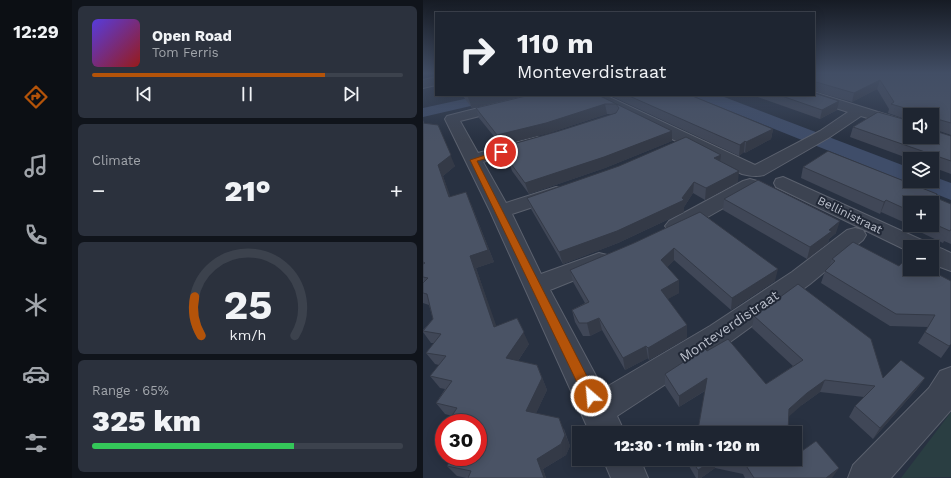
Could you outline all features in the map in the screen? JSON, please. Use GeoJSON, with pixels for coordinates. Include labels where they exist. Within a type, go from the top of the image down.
{"type":"FeatureCollection","features":[{"type":"Feature","properties":{"kind":"street","name":"Monteverdistraat"},"geometry":{"type":"LineString","coordinates":[[540,96],[452,119],[500,211],[535,286],[603,421],[721,334],[801,278],[855,235]]}},
{"type":"Feature","properties":{"kind":"street"},"geometry":{"type":"LineString","coordinates":[[598,96],[748,170],[758,171],[825,134],[859,111]]}},
{"type":"Feature","properties":{"kind":"street"},"geometry":{"type":"LineString","coordinates":[[814,96],[903,125]]}},
{"type":"Feature","properties":{"kind":"street"},"geometry":{"type":"LineString","coordinates":[[473,160],[548,139]]}},
{"type":"Feature","properties":{"kind":"street","name":"Bellinistraat"},"geometry":{"type":"LineString","coordinates":[[783,182],[903,240]]}},
{"type":"Feature","properties":{"kind":"street"},"geometry":{"type":"LineString","coordinates":[[655,236],[690,219],[750,184]]}},
{"type":"Feature","properties":{"kind":"street"},"geometry":{"type":"LineString","coordinates":[[500,211],[570,188]]}},
{"type":"Feature","properties":{"kind":"street"},"geometry":{"type":"LineString","coordinates":[[535,286],[620,252]]}},
{"type":"Feature","properties":{"kind":"street"},"geometry":{"type":"LineString","coordinates":[[939,257],[951,263]]}},
{"type":"Feature","properties":{"kind":"street"},"geometry":{"type":"LineString","coordinates":[[866,478],[940,398],[951,381]]}},
{"type":"Feature","properties":{"kind":"street"},"geometry":{"type":"LineString","coordinates":[[624,466],[630,478]]}},
{"type":"Feature","properties":{"kind":"green space"},"geometry":{"type":"Polygon","coordinates":[[[951,412],[951,477],[901,478],[951,412]]]}},
{"type":"Feature","properties":{"kind":"water"},"geometry":{"type":"Polygon","coordinates":[[[693,96],[722,96],[903,165],[903,181],[693,96]]]}},
{"type":"Feature","properties":{"kind":"water"},"geometry":{"type":"Polygon","coordinates":[[[469,98],[501,99],[423,117],[423,108],[469,98]]]}},
{"type":"Feature","properties":{"kind":"water"},"geometry":{"type":"Polygon","coordinates":[[[939,179],[951,183],[951,200],[921,188],[939,188],[939,179]]]}},
{"type":"Feature","properties":{"kind":"building"},"geometry":{"type":"Polygon","coordinates":[[[525,96],[601,96],[672,131],[604,157],[525,183],[509,161],[516,158],[506,146],[616,113],[619,108],[616,104],[605,104],[546,123],[497,135],[476,108],[525,96]]]}},
{"type":"Feature","properties":{"kind":"building"},"geometry":{"type":"Polygon","coordinates":[[[630,96],[693,96],[773,129],[746,142],[745,141],[740,145],[630,96]]]}},
{"type":"Feature","properties":{"kind":"building"},"geometry":{"type":"Polygon","coordinates":[[[783,96],[824,96],[839,101],[822,110],[783,96]]]}},
{"type":"Feature","properties":{"kind":"building"},"geometry":{"type":"Polygon","coordinates":[[[890,96],[951,96],[951,123],[939,120],[939,108],[905,108],[891,104],[894,102],[890,96]]]}},
{"type":"Feature","properties":{"kind":"building"},"geometry":{"type":"Polygon","coordinates":[[[878,112],[903,119],[903,144],[939,144],[939,132],[951,136],[951,161],[939,157],[939,152],[925,152],[853,127],[878,112]]]}},
{"type":"Feature","properties":{"kind":"building"},"geometry":{"type":"Polygon","coordinates":[[[423,123],[438,125],[451,155],[438,165],[449,197],[466,192],[488,250],[470,256],[494,327],[517,318],[524,332],[506,358],[537,365],[542,378],[526,411],[559,418],[565,435],[561,444],[537,459],[544,478],[468,478],[471,471],[447,466],[487,466],[487,414],[453,414],[457,408],[436,403],[452,381],[430,376],[446,356],[426,353],[441,334],[423,331],[433,319],[427,294],[423,293],[423,283],[428,278],[423,277],[423,264],[425,263],[423,262],[423,123]]]}},
{"type":"Feature","properties":{"kind":"building"},"geometry":{"type":"Polygon","coordinates":[[[686,137],[721,155],[714,158],[739,171],[706,188],[694,182],[682,198],[684,200],[617,231],[559,252],[527,198],[619,166],[686,137]]]}},
{"type":"Feature","properties":{"kind":"building"},"geometry":{"type":"Polygon","coordinates":[[[828,151],[903,181],[903,188],[922,188],[937,194],[935,196],[903,196],[903,208],[886,200],[884,202],[803,167],[828,151]]]}},
{"type":"Feature","properties":{"kind":"building"},"geometry":{"type":"Polygon","coordinates":[[[758,180],[840,221],[829,230],[832,231],[810,247],[724,199],[758,180]]]}},
{"type":"Feature","properties":{"kind":"building"},"geometry":{"type":"Polygon","coordinates":[[[939,199],[951,204],[950,231],[939,226],[939,199]]]}},
{"type":"Feature","properties":{"kind":"building"},"geometry":{"type":"Polygon","coordinates":[[[700,212],[778,269],[732,298],[674,248],[661,260],[679,280],[661,290],[687,325],[648,348],[646,346],[623,358],[599,318],[587,323],[579,323],[572,310],[589,302],[570,270],[634,243],[700,212]]]}},
{"type":"Feature","properties":{"kind":"building"},"geometry":{"type":"Polygon","coordinates":[[[853,242],[899,266],[903,262],[903,276],[939,276],[939,275],[951,281],[951,344],[949,346],[925,332],[935,315],[896,314],[825,271],[835,261],[832,259],[853,242]]]}},
{"type":"Feature","properties":{"kind":"building"},"geometry":{"type":"Polygon","coordinates":[[[798,284],[871,339],[883,378],[901,360],[925,378],[880,428],[855,406],[875,386],[825,380],[789,409],[788,426],[699,426],[707,378],[679,396],[665,374],[705,348],[707,351],[728,339],[766,384],[803,360],[754,316],[798,284]]]}},
{"type":"Feature","properties":{"kind":"building"},"geometry":{"type":"Polygon","coordinates":[[[816,441],[839,468],[826,478],[754,478],[746,466],[802,466],[802,451],[816,441]]]}},
{"type":"Feature","properties":{"kind":"building"},"geometry":{"type":"Polygon","coordinates":[[[695,466],[704,466],[698,470],[695,466]]]}},
{"type":"Feature","properties":{"kind":"route"},"geometry":{"type":"LineString","coordinates":[[501,152],[473,160],[500,211],[535,286],[591,396]]}}]}
